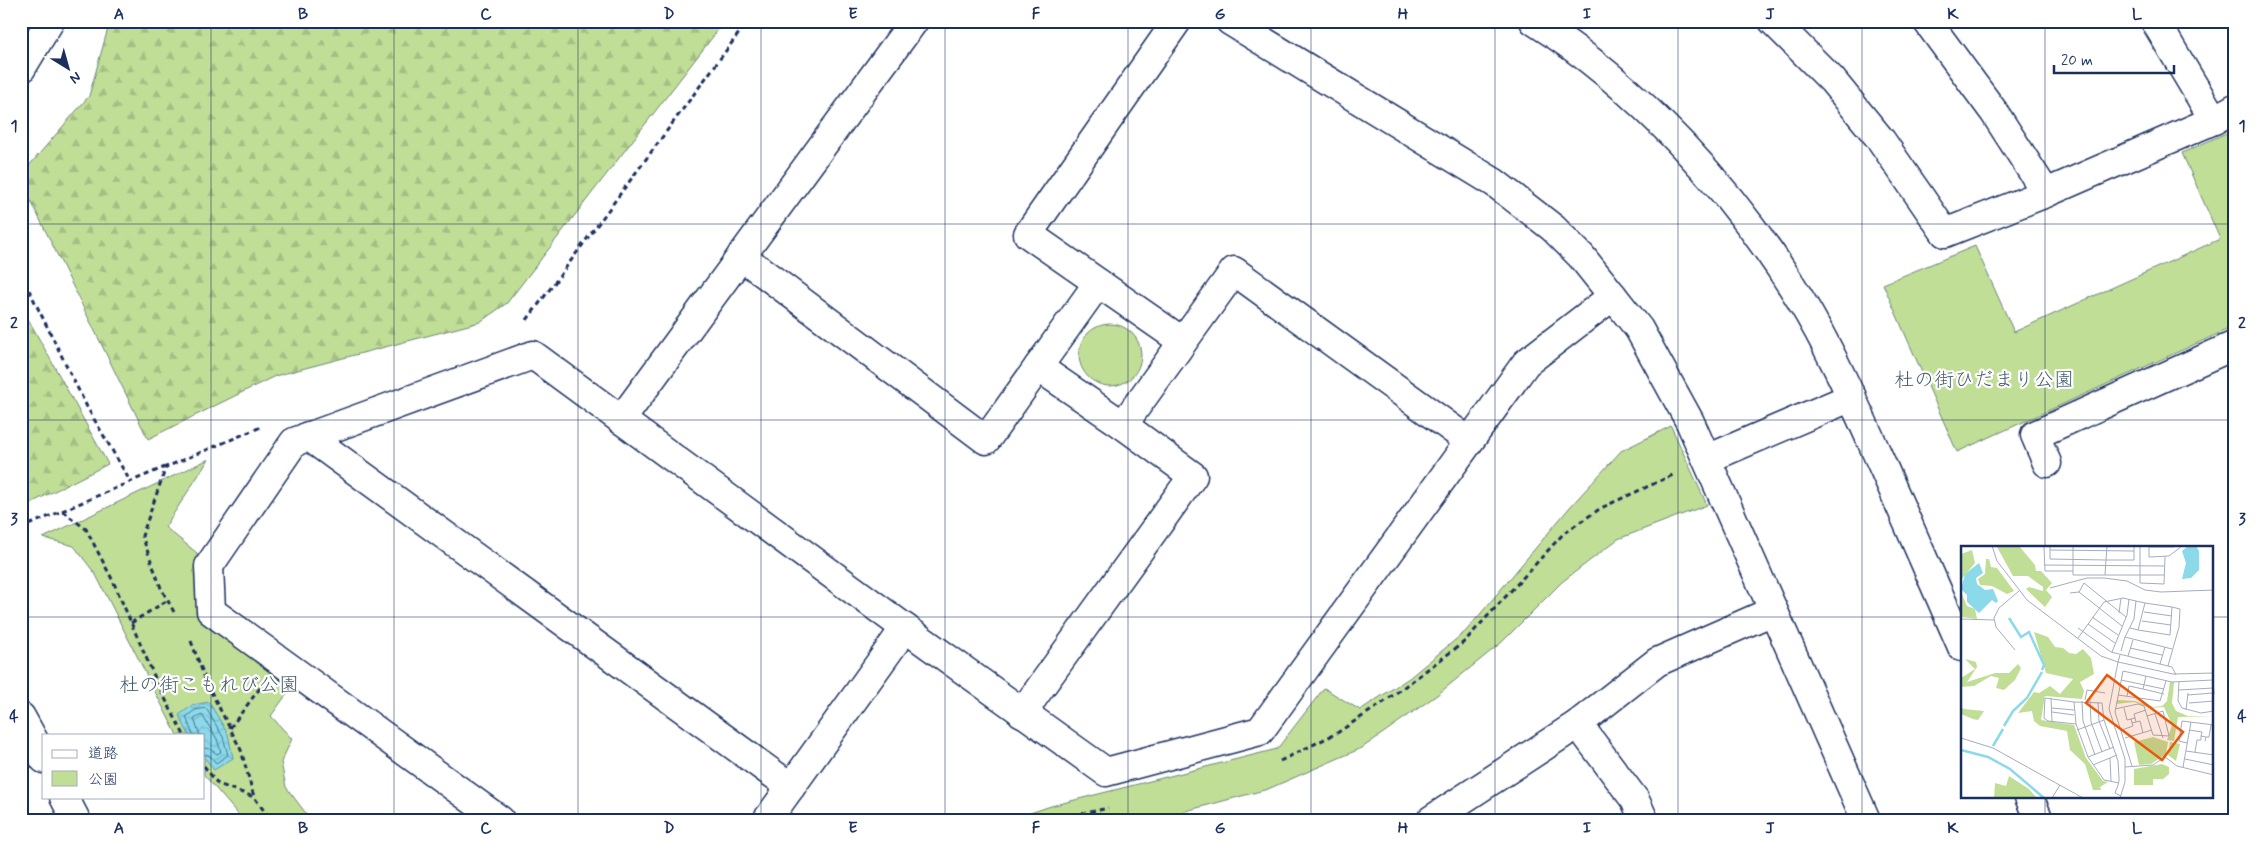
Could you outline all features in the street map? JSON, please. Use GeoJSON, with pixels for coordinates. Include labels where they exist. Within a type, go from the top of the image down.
{"type":"FeatureCollection","features":[{"type":"Feature","properties":{"kind":"street"},"geometry":{"type":"LineString","coordinates":[[21,70],[50,21]]}},
{"type":"Feature","properties":{"kind":"street"},"geometry":{"type":"LineString","coordinates":[[621,420],[914,21]]}},
{"type":"Feature","properties":{"kind":"street"},"geometry":{"type":"LineString","coordinates":[[1177,21],[1028,234],[1182,342]]}},
{"type":"Feature","properties":{"kind":"street"},"geometry":{"type":"LineString","coordinates":[[1230,21],[1495,182],[1553,228],[1581,256],[1613,296],[1639,329],[1670,384],[1707,459],[1772,611],[1866,820]]}},
{"type":"Feature","properties":{"kind":"street"},"geometry":{"type":"LineString","coordinates":[[1534,21],[1562,39],[1616,81],[1703,166],[1746,220],[1800,299],[1852,397],[1961,645]]}},
{"type":"Feature","properties":{"kind":"street"},"geometry":{"type":"LineString","coordinates":[[1773,21],[1832,80],[1881,140],[1944,233],[2046,193],[2224,114],[2156,21]]}},
{"type":"Feature","properties":{"kind":"street"},"geometry":{"type":"LineString","coordinates":[[1927,21],[1994,112],[2046,193]]}},
{"type":"Feature","properties":{"kind":"street"},"geometry":{"type":"LineString","coordinates":[[741,256],[986,440],[1098,283]]}},
{"type":"Feature","properties":{"kind":"street"},"geometry":{"type":"LineString","coordinates":[[1123,425],[1234,271],[1468,441]]}},
{"type":"Feature","properties":{"kind":"street"},"geometry":{"type":"LineString","coordinates":[[500,820],[211,611],[209,566],[294,442],[533,356],[1022,713],[1106,772],[1260,731],[1526,363],[1613,296]]}},
{"type":"Feature","properties":{"kind":"street"},"geometry":{"type":"LineString","coordinates":[[2047,463],[2035,435],[2235,345]]}},
{"type":"Feature","properties":{"kind":"street"},"geometry":{"type":"LineString","coordinates":[[1022,713],[1193,476],[1038,367]]}},
{"type":"Feature","properties":{"kind":"street"},"geometry":{"type":"LineString","coordinates":[[1707,459],[1852,397]]}},
{"type":"Feature","properties":{"kind":"street"},"geometry":{"type":"LineString","coordinates":[[308,436],[791,787]]}},
{"type":"Feature","properties":{"kind":"street"},"geometry":{"type":"LineString","coordinates":[[1431,820],[1578,724],[1657,662],[1772,611]]}},
{"type":"Feature","properties":{"kind":"street"},"geometry":{"type":"LineString","coordinates":[[767,820],[905,628]]}},
{"type":"Feature","properties":{"kind":"street"},"geometry":{"type":"LineString","coordinates":[[21,716],[42,755]]}},
{"type":"Feature","properties":{"kind":"street"},"geometry":{"type":"LineString","coordinates":[[1578,724],[1635,800],[1644,820]]}},
{"type":"Feature","properties":{"kind":"street"},"geometry":{"type":"LineString","coordinates":[[65,798],[76,820]]}},
{"type":"Feature","properties":{"kind":"street"},"geometry":{"type":"LineString","coordinates":[[2029,798],[2039,820]]}},
{"type":"Feature","properties":{"kind":"path"},"geometry":{"type":"LineString","coordinates":[[21,274],[87,407],[130,481]]}},
{"type":"Feature","properties":{"kind":"path"},"geometry":{"type":"LineString","coordinates":[[1279,761],[1288,759],[1345,728],[1384,702],[1464,642],[1564,533],[1601,508],[1707,459]]}},
{"type":"Feature","properties":{"kind":"path"},"geometry":{"type":"LineString","coordinates":[[21,528],[166,467]]}},
{"type":"Feature","properties":{"kind":"path"},"geometry":{"type":"LineString","coordinates":[[62,511],[86,529],[114,581],[158,685],[183,734]]}},
{"type":"Feature","properties":{"kind":"path"},"geometry":{"type":"LineString","coordinates":[[131,623],[168,600]]}},
{"type":"Feature","properties":{"kind":"path"},"geometry":{"type":"LineString","coordinates":[[230,728],[280,661]]}},
{"type":"Feature","properties":{"kind":"path"},"geometry":{"type":"LineString","coordinates":[[205,767],[218,784],[254,797],[272,820]]}},
{"type":"Feature","properties":{"kind":"path"},"geometry":{"type":"LineString","coordinates":[[1055,820],[1112,807]]}},
{"type":"Feature","properties":{"kind":"green space"},"geometry":{"type":"Polygon","coordinates":[[[110,21],[725,21],[507,303],[480,322],[275,376],[148,439],[21,181],[21,175],[89,96],[110,21]]]}},
{"type":"Feature","properties":{"kind":"green space","name":"杜の街ひだまり公園"},"geometry":{"type":"Polygon","coordinates":[[[2235,129],[2235,326],[1957,452],[1883,284],[1975,246],[2014,332],[2220,239],[2182,153],[2235,129]]]}},
{"type":"Feature","properties":{"kind":"green space"},"geometry":{"type":"Polygon","coordinates":[[[21,306],[108,464],[21,508],[21,306]]]}},
{"type":"Feature","properties":{"kind":"green space"},"geometry":{"type":"Polygon","coordinates":[[[1110,324],[1127,329],[1132,333],[1136,338],[1141,355],[1136,372],[1132,377],[1127,381],[1110,386],[1093,381],[1088,377],[1084,372],[1079,355],[1084,338],[1088,333],[1093,329],[1110,324]]]}},
{"type":"Feature","properties":{"kind":"green space"},"geometry":{"type":"Polygon","coordinates":[[[1671,426],[1707,505],[1618,539],[1562,582],[1502,642],[1437,695],[1362,748],[1268,789],[1152,820],[1009,820],[1051,806],[1277,749],[1324,688],[1360,710],[1409,678],[1466,631],[1570,507],[1621,451],[1671,426]]]}},
{"type":"Feature","properties":{"kind":"green space","name":"杜の街こもれび公園"},"geometry":{"type":"Polygon","coordinates":[[[209,459],[165,527],[197,553],[198,615],[294,684],[271,716],[292,739],[281,762],[286,787],[311,820],[243,820],[205,776],[205,734],[176,734],[96,575],[74,546],[43,538],[209,459]]]}},
{"type":"Feature","properties":{"kind":"water"},"geometry":{"type":"Polygon","coordinates":[[[209,702],[228,734],[233,758],[214,770],[205,758],[205,734],[188,734],[179,715],[193,705],[209,702]]]}}]}
